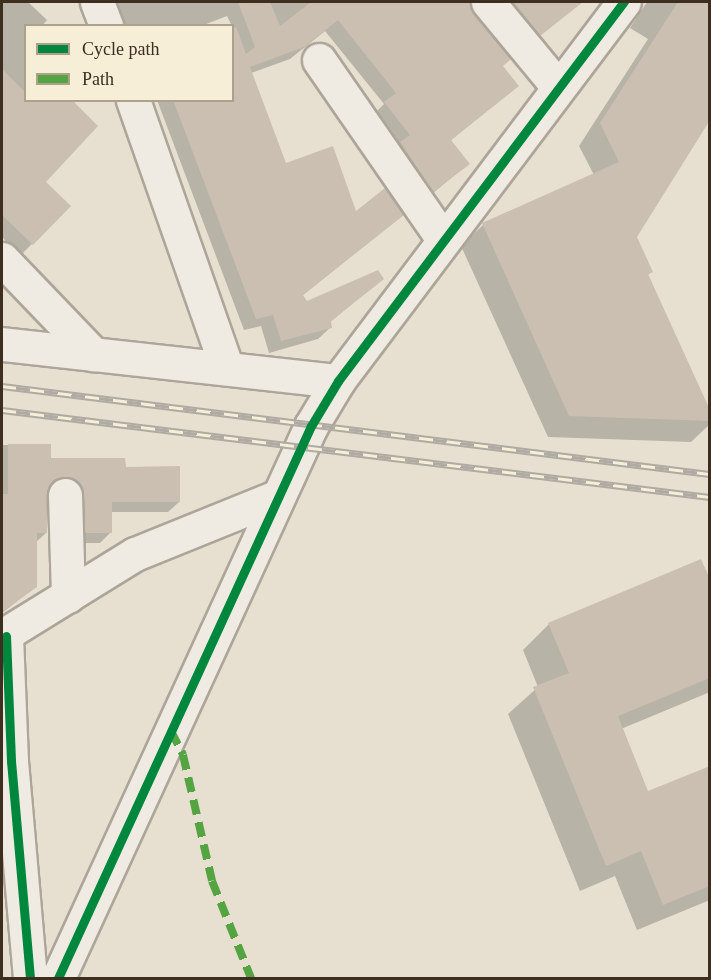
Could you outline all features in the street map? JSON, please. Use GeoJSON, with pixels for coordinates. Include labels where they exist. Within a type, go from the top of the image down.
{"type":"FeatureCollection","features":[{"type":"Feature","properties":{"kind":"street"},"geometry":{"type":"LineString","coordinates":[[97,2],[105,24]]}},
{"type":"Feature","properties":{"kind":"street"},"geometry":{"type":"LineString","coordinates":[[488,2],[558,87]]}},
{"type":"Feature","properties":{"kind":"street"},"geometry":{"type":"LineString","coordinates":[[58,978],[276,496],[338,381],[624,2]]}},
{"type":"Feature","properties":{"kind":"street"},"geometry":{"type":"LineString","coordinates":[[320,60],[443,239]]}},
{"type":"Feature","properties":{"kind":"street"},"geometry":{"type":"LineString","coordinates":[[134,102],[227,368]]}},
{"type":"Feature","properties":{"kind":"street"},"geometry":{"type":"LineString","coordinates":[[2,259],[93,354]]}},
{"type":"Feature","properties":{"kind":"street"},"geometry":{"type":"LineString","coordinates":[[2,344],[338,381]]}},
{"type":"Feature","properties":{"kind":"street"},"geometry":{"type":"LineString","coordinates":[[65,495],[68,596]]}},
{"type":"Feature","properties":{"kind":"street"},"geometry":{"type":"LineString","coordinates":[[30,978],[11,761],[4,636],[135,555],[276,496]]}},
{"type":"Feature","properties":{"kind":"building"},"geometry":{"type":"Polygon","coordinates":[[[238,2],[270,2],[280,26],[311,2],[470,2],[474,14],[511,59],[503,66],[519,86],[451,140],[470,164],[433,192],[400,142],[410,135],[384,102],[396,93],[338,20],[304,47],[250,67],[286,163],[333,146],[356,211],[385,188],[404,215],[303,295],[307,301],[378,270],[384,279],[331,321],[332,328],[281,341],[273,315],[256,319],[174,102],[234,102],[234,28],[236,27],[246,54],[255,47],[238,2]]]}},
{"type":"Feature","properties":{"kind":"building"},"geometry":{"type":"Polygon","coordinates":[[[512,2],[583,2],[540,36],[512,2]]]}},
{"type":"Feature","properties":{"kind":"building"},"geometry":{"type":"Polygon","coordinates":[[[678,2],[710,2],[710,120],[637,237],[653,272],[648,274],[710,410],[710,421],[569,416],[482,223],[619,162],[600,123],[678,2]]]}},
{"type":"Feature","properties":{"kind":"building"},"geometry":{"type":"Polygon","coordinates":[[[2,69],[24,91],[24,102],[74,102],[98,126],[46,182],[71,206],[33,245],[2,215],[2,69]]]}},
{"type":"Feature","properties":{"kind":"building"},"geometry":{"type":"Polygon","coordinates":[[[8,444],[51,444],[51,458],[125,458],[126,467],[180,466],[180,502],[112,502],[112,533],[85,533],[81,486],[73,478],[56,479],[46,495],[47,533],[37,533],[37,587],[2,612],[2,494],[8,494],[8,444]]]}},
{"type":"Feature","properties":{"kind":"building"},"geometry":{"type":"Polygon","coordinates":[[[701,559],[710,579],[710,678],[618,716],[648,791],[710,766],[710,886],[663,905],[641,851],[606,866],[533,687],[569,673],[548,623],[701,559]]]}},
{"type":"Feature","properties":{"kind":"railway"},"geometry":{"type":"LineString","coordinates":[[2,386],[710,474]]}},
{"type":"Feature","properties":{"kind":"railway"},"geometry":{"type":"LineString","coordinates":[[2,410],[710,497]]}},
{"type":"Feature","properties":{"kind":"marked path"},"geometry":{"type":"LineString","coordinates":[[171,731],[183,755],[212,881],[251,978]]}},
{"type":"Feature","properties":{"kind":"cycle path"},"geometry":{"type":"LineString","coordinates":[[58,978],[311,426],[338,381],[624,2]]}},
{"type":"Feature","properties":{"kind":"cycle path"},"geometry":{"type":"LineString","coordinates":[[6,636],[11,761],[30,978]]}}]}
